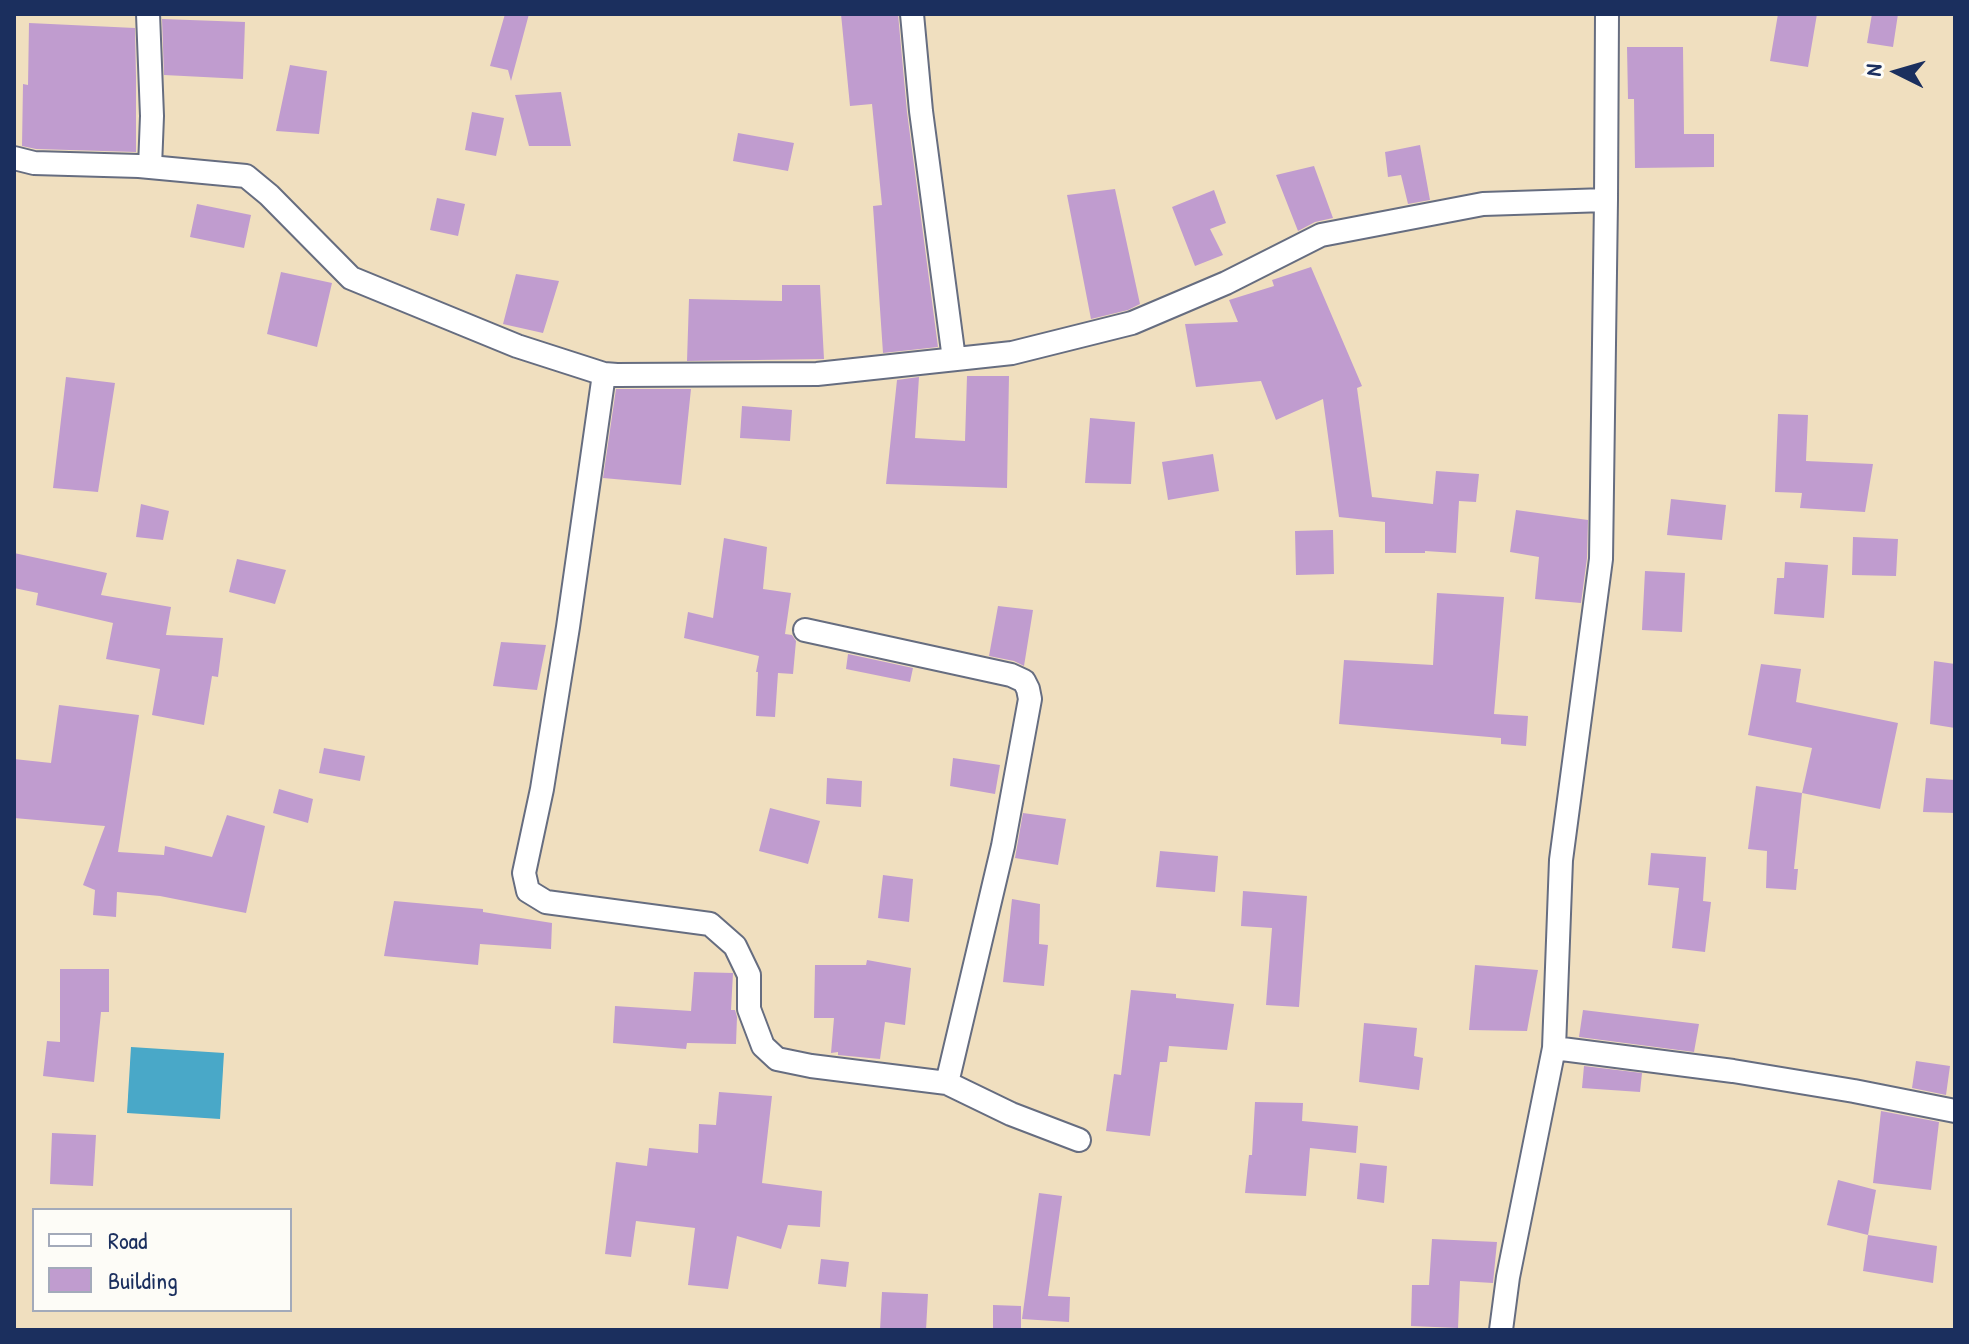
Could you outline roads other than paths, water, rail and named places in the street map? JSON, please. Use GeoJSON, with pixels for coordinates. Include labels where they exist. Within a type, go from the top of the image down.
{"type":"FeatureCollection","features":[{"type":"Feature","properties":{"kind":"street"},"geometry":{"type":"LineString","coordinates":[[148,14],[152,116],[150,167]]}},
{"type":"Feature","properties":{"kind":"street"},"geometry":{"type":"LineString","coordinates":[[912,14],[921,111],[954,359]]}},
{"type":"Feature","properties":{"kind":"street"},"geometry":{"type":"LineString","coordinates":[[1501,1330],[1508,1277],[1554,1048],[1561,860],[1601,559],[1607,14]]}},
{"type":"Feature","properties":{"kind":"street"},"geometry":{"type":"LineString","coordinates":[[14,158],[34,163],[150,167],[246,176],[351,278],[517,346],[604,374],[817,374],[1012,353],[1132,323],[1226,283],[1321,235],[1483,204],[1606,200]]}},
{"type":"Feature","properties":{"kind":"street"},"geometry":{"type":"LineString","coordinates":[[604,374],[568,627],[542,789],[524,873],[528,891],[546,902],[710,924],[735,946],[740,955],[749,975],[749,1009],[763,1046],[777,1059],[947,1083],[1011,1114],[1079,1140]]}},
{"type":"Feature","properties":{"kind":"street"},"geometry":{"type":"LineString","coordinates":[[805,630],[1011,675],[1024,681],[1028,689],[1030,699],[1003,846],[947,1083]]}},
{"type":"Feature","properties":{"kind":"street"},"geometry":{"type":"LineString","coordinates":[[1554,1048],[1733,1071],[1955,1111]]}},
{"type":"Feature","properties":{"kind":"water"},"geometry":{"type":"Polygon","coordinates":[[[131,1047],[224,1053],[220,1119],[127,1113],[131,1047]]]}}]}
